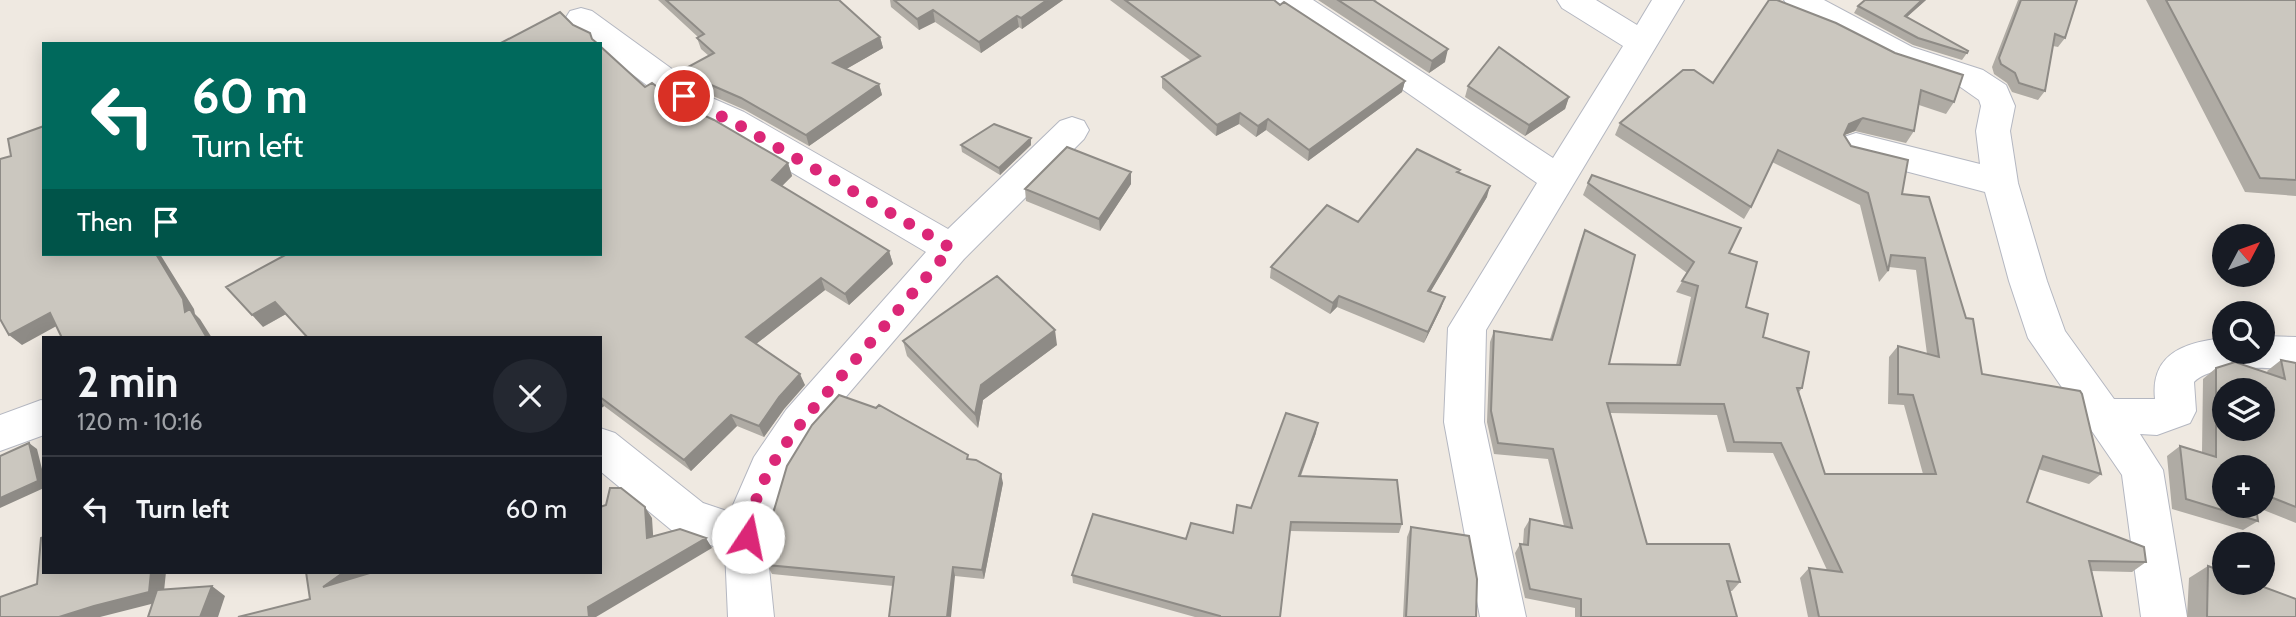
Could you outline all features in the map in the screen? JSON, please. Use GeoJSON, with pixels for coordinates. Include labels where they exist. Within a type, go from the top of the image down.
{"type":"FeatureCollection","features":[{"type":"Feature","properties":{"kind":"street"},"geometry":{"type":"LineString","coordinates":[[1290,0],[1375,54],[1557,178]]}},
{"type":"Feature","properties":{"kind":"street"},"geometry":{"type":"LineString","coordinates":[[1573,0],[1640,42]]}},
{"type":"Feature","properties":{"kind":"street"},"geometry":{"type":"LineString","coordinates":[[1503,617],[1464,422],[1467,328],[1668,0]]}},
{"type":"Feature","properties":{"kind":"street"},"geometry":{"type":"LineString","coordinates":[[1800,0],[1857,34],[1900,55],[1951,70],[1985,86],[1994,94],[1998,106],[1993,131],[2000,183],[2028,281],[2048,338],[2142,470],[2164,617]]}},
{"type":"Feature","properties":{"kind":"street"},"geometry":{"type":"LineString","coordinates":[[581,19],[700,107],[732,121],[951,248]]}},
{"type":"Feature","properties":{"kind":"street"},"geometry":{"type":"LineString","coordinates":[[751,617],[746,558],[750,514],[769,470],[800,422],[951,248],[1072,130]]}},
{"type":"Feature","properties":{"kind":"street"},"geometry":{"type":"LineString","coordinates":[[1856,145],[2000,183]]}},
{"type":"Feature","properties":{"kind":"street"},"geometry":{"type":"LineString","coordinates":[[2104,416],[2157,417],[2176,411],[2175,379],[2185,363],[2202,356],[2296,353]]}},
{"type":"Feature","properties":{"kind":"street"},"geometry":{"type":"LineString","coordinates":[[0,433],[41,418]]}},
{"type":"Feature","properties":{"kind":"street"},"geometry":{"type":"LineString","coordinates":[[602,448],[690,519],[748,537]]}},
{"type":"Feature","properties":{"kind":"building"},"geometry":{"type":"Polygon","coordinates":[[[666,0],[839,0],[880,37],[833,63],[879,84],[806,135],[741,98],[709,84],[686,68],[714,53],[697,38],[704,34],[666,0]]]}},
{"type":"Feature","properties":{"kind":"building"},"geometry":{"type":"Polygon","coordinates":[[[894,0],[1047,0],[1021,18],[1017,16],[979,42],[933,10],[917,19],[894,0]]]}},
{"type":"Feature","properties":{"kind":"building"},"geometry":{"type":"Polygon","coordinates":[[[1125,0],[1274,0],[1280,5],[1284,2],[1405,81],[1309,150],[1268,119],[1258,126],[1240,113],[1217,125],[1162,77],[1200,56],[1125,0]]]}},
{"type":"Feature","properties":{"kind":"building"},"geometry":{"type":"Polygon","coordinates":[[[1338,0],[1373,0],[1448,49],[1432,61],[1338,0]]]}},
{"type":"Feature","properties":{"kind":"building"},"geometry":{"type":"Polygon","coordinates":[[[1769,0],[1777,0],[1836,23],[1895,53],[1963,75],[1954,102],[1921,90],[1914,131],[1863,118],[1849,124],[1844,135],[1851,146],[1908,160],[1902,194],[1929,197],[1966,318],[1973,319],[1982,374],[2080,391],[2082,394],[2101,474],[2043,456],[2027,502],[2144,547],[2146,562],[2089,561],[2102,617],[1819,617],[1809,568],[1842,572],[1781,443],[1734,442],[1724,404],[1607,403],[1647,544],[1729,544],[1740,582],[1727,581],[1737,617],[1581,617],[1581,599],[1530,589],[1520,544],[1528,545],[1530,519],[1572,528],[1553,449],[1498,443],[1491,411],[1494,331],[1552,340],[1585,230],[1635,255],[1609,364],[1680,365],[1698,286],[1682,281],[1694,262],[1588,183],[1592,175],[1741,228],[1729,253],[1757,262],[1746,307],[1768,314],[1763,337],[1809,352],[1802,388],[1797,388],[1825,474],[1936,474],[1913,395],[1898,394],[1898,346],[1939,357],[1925,258],[1891,255],[1888,271],[1868,193],[1778,150],[1751,207],[1620,123],[1683,70],[1694,70],[1713,83],[1769,0]]]}},
{"type":"Feature","properties":{"kind":"building"},"geometry":{"type":"Polygon","coordinates":[[[1865,0],[1922,0],[1905,16],[1968,51],[1967,53],[1918,38],[1858,6],[1865,0]]]}},
{"type":"Feature","properties":{"kind":"building"},"geometry":{"type":"Polygon","coordinates":[[[2021,0],[2077,0],[2065,38],[2055,34],[2045,91],[2019,83],[2015,73],[2001,64],[1999,58],[2021,0]]]}},
{"type":"Feature","properties":{"kind":"building"},"geometry":{"type":"Polygon","coordinates":[[[2166,0],[2296,0],[2296,180],[2260,178],[2166,0]]]}},
{"type":"Feature","properties":{"kind":"building"},"geometry":{"type":"Polygon","coordinates":[[[560,12],[573,25],[590,33],[596,42],[503,42],[560,12]]]}},
{"type":"Feature","properties":{"kind":"building"},"geometry":{"type":"Polygon","coordinates":[[[1499,47],[1569,97],[1529,125],[1468,86],[1499,47]]]}},
{"type":"Feature","properties":{"kind":"building"},"geometry":{"type":"Polygon","coordinates":[[[602,48],[645,87],[652,83],[681,105],[714,120],[788,163],[772,180],[889,251],[845,294],[821,278],[746,337],[800,374],[779,397],[759,426],[731,415],[684,460],[602,398],[602,336],[306,336],[275,302],[252,315],[226,287],[283,256],[602,256],[602,48]]]}},
{"type":"Feature","properties":{"kind":"building"},"geometry":{"type":"Polygon","coordinates":[[[994,124],[1031,138],[999,168],[961,145],[994,124]]]}},
{"type":"Feature","properties":{"kind":"building"},"geometry":{"type":"Polygon","coordinates":[[[42,127],[42,256],[157,256],[183,299],[185,312],[190,309],[206,336],[61,336],[50,313],[9,335],[0,319],[0,159],[11,156],[8,139],[42,127]]]}},
{"type":"Feature","properties":{"kind":"building"},"geometry":{"type":"Polygon","coordinates":[[[1067,147],[1131,172],[1099,219],[1025,189],[1067,147]]]}},
{"type":"Feature","properties":{"kind":"building"},"geometry":{"type":"Polygon","coordinates":[[[1417,149],[1460,170],[1457,172],[1490,186],[1428,291],[1445,297],[1428,332],[1339,296],[1333,303],[1271,267],[1327,205],[1358,222],[1417,149]]]}},
{"type":"Feature","properties":{"kind":"building"},"geometry":{"type":"Polygon","coordinates":[[[997,276],[1055,330],[981,385],[975,414],[903,341],[997,276]]]}},
{"type":"Feature","properties":{"kind":"building"},"geometry":{"type":"Polygon","coordinates":[[[2281,360],[2296,363],[2296,507],[2275,499],[2275,455],[2216,455],[2216,441],[2275,441],[2275,378],[2216,378],[2216,368],[2241,364],[2285,379],[2281,360]]]}},
{"type":"Feature","properties":{"kind":"building"},"geometry":{"type":"Polygon","coordinates":[[[839,395],[876,408],[879,405],[968,455],[967,459],[976,460],[1001,474],[982,570],[953,567],[947,617],[889,617],[894,577],[767,565],[767,534],[787,466],[812,425],[839,395]]]}},
{"type":"Feature","properties":{"kind":"building"},"geometry":{"type":"Polygon","coordinates":[[[1286,413],[1318,423],[1299,476],[1397,480],[1402,524],[1291,522],[1280,617],[1220,617],[1072,575],[1093,514],[1186,539],[1191,523],[1233,533],[1237,505],[1251,508],[1286,413]]]}},
{"type":"Feature","properties":{"kind":"building"},"geometry":{"type":"Polygon","coordinates":[[[29,443],[38,481],[0,498],[0,456],[29,443]]]}},
{"type":"Feature","properties":{"kind":"building"},"geometry":{"type":"Polygon","coordinates":[[[2180,446],[2212,456],[2212,507],[2186,499],[2180,446]]]}},
{"type":"Feature","properties":{"kind":"building"},"geometry":{"type":"Polygon","coordinates":[[[610,488],[621,488],[645,507],[647,538],[680,529],[706,538],[588,607],[589,617],[238,617],[310,599],[306,574],[341,574],[323,587],[366,574],[602,574],[602,506],[606,505],[610,488]]]}},
{"type":"Feature","properties":{"kind":"building"},"geometry":{"type":"Polygon","coordinates":[[[1411,527],[1469,536],[1477,579],[1476,617],[1406,617],[1411,527]]]}},
{"type":"Feature","properties":{"kind":"building"},"geometry":{"type":"Polygon","coordinates":[[[41,538],[42,574],[151,574],[149,592],[59,617],[0,617],[0,597],[37,584],[41,538]]]}},
{"type":"Feature","properties":{"kind":"building"},"geometry":{"type":"Polygon","coordinates":[[[2208,566],[2212,568],[2212,595],[2275,595],[2275,591],[2296,599],[2296,617],[2207,617],[2208,566]]]}},
{"type":"Feature","properties":{"kind":"building"},"geometry":{"type":"Polygon","coordinates":[[[212,586],[200,617],[148,617],[157,590],[212,586]]]}},
{"type":"Feature","properties":{"kind":"route"},"geometry":{"type":"LineString","coordinates":[[684,96],[951,248],[800,422],[769,470],[750,514],[748,537]]}}]}
